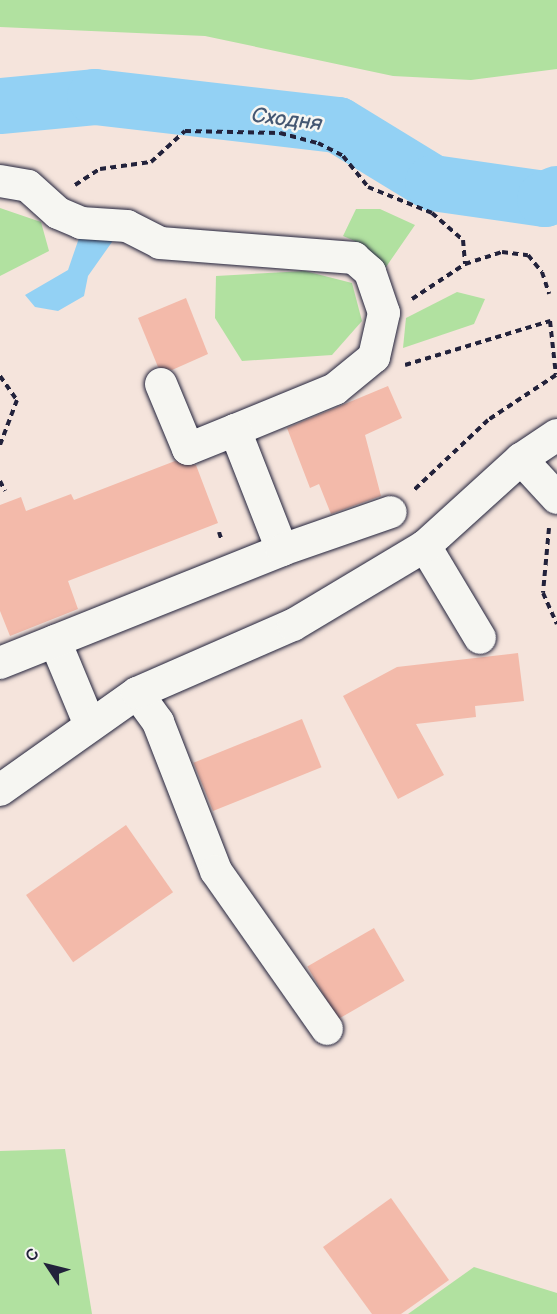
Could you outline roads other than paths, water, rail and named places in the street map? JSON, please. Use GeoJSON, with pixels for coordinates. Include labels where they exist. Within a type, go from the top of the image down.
{"type":"FeatureCollection","features":[{"type":"Feature","properties":{"kind":"lane"},"geometry":{"type":"LineString","coordinates":[[0,181],[28,186],[44,200],[81,223],[127,226],[160,243],[354,258],[370,272],[384,313],[374,357],[335,389],[188,449],[161,384]]}},
{"type":"Feature","properties":{"kind":"lane"},"geometry":{"type":"LineString","coordinates":[[235,430],[282,550]]}},
{"type":"Feature","properties":{"kind":"lane"},"geometry":{"type":"LineString","coordinates":[[0,790],[137,693],[293,625],[425,546],[521,459],[557,435]]}},
{"type":"Feature","properties":{"kind":"lane"},"geometry":{"type":"LineString","coordinates":[[521,459],[555,509]]}},
{"type":"Feature","properties":{"kind":"lane"},"geometry":{"type":"LineString","coordinates":[[0,663],[282,550],[392,512]]}},
{"type":"Feature","properties":{"kind":"lane"},"geometry":{"type":"LineString","coordinates":[[425,546],[480,638]]}},
{"type":"Feature","properties":{"kind":"lane"},"geometry":{"type":"LineString","coordinates":[[55,641],[90,725]]}},
{"type":"Feature","properties":{"kind":"lane"},"geometry":{"type":"LineString","coordinates":[[137,693],[158,722],[216,871],[327,1029]]}},
{"type":"Feature","properties":{"kind":"water"},"geometry":{"type":"Polygon","coordinates":[[[108,228],[112,242],[88,276],[84,296],[58,311],[35,307],[25,295],[68,270],[79,238],[108,228]]]}},
{"type":"Feature","properties":{"kind":"waterway","name":"Сходня"},"geometry":{"type":"LineString","coordinates":[[0,106],[95,97],[338,125],[433,183],[545,199],[557,194]]}}]}
